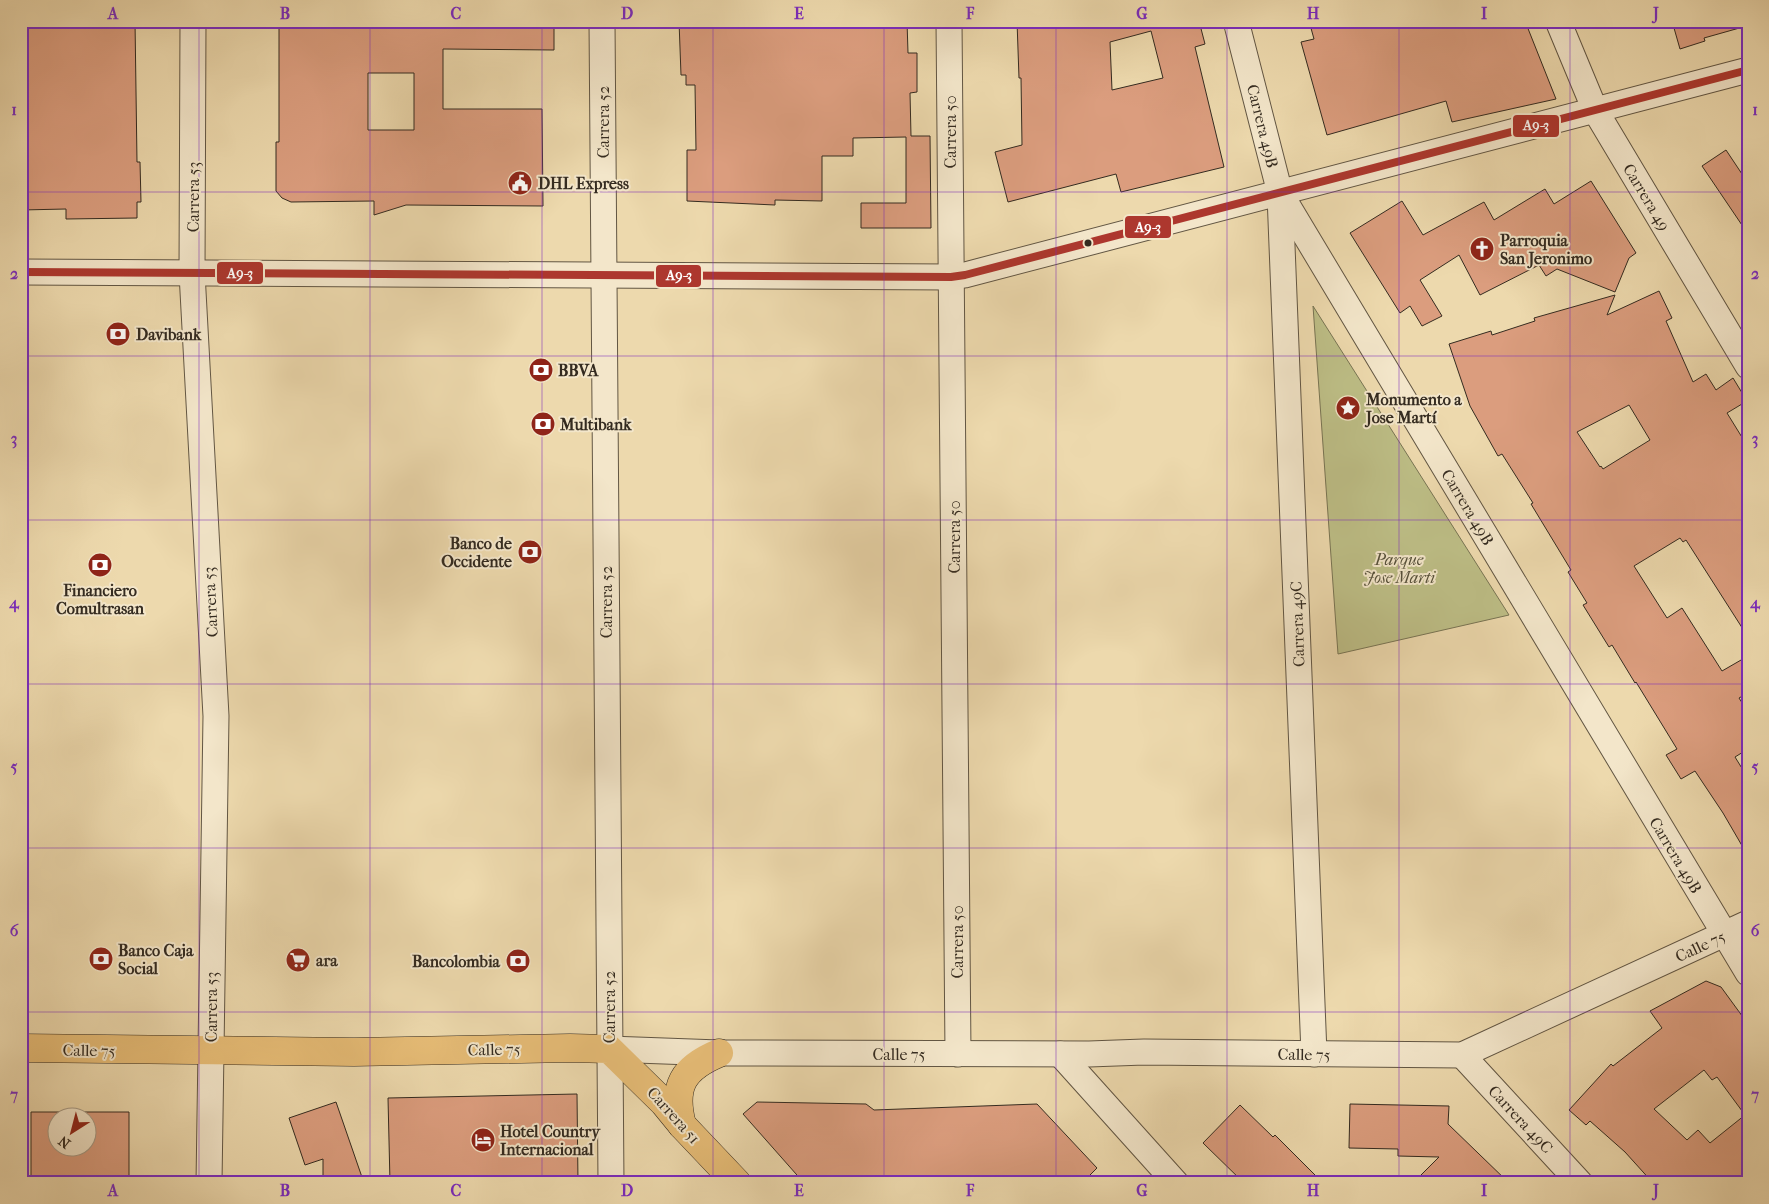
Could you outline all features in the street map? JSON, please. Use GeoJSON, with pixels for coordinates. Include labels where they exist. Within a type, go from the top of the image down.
{"type":"FeatureCollection","features":[{"type":"Feature","properties":{"kind":"main road","name":"Calle 75"},"geometry":{"type":"LineString","coordinates":[[21,1048],[211,1052],[609,1049]]}},
{"type":"Feature","properties":{"kind":"main road","name":"Carrera 51"},"geometry":{"type":"LineString","coordinates":[[609,1049],[664,1103],[682,1125],[737,1183]]}},
{"type":"Feature","properties":{"kind":"main road"},"geometry":{"type":"LineString","coordinates":[[682,1125],[677,1107],[679,1088],[688,1072],[702,1060],[720,1053]]}},
{"type":"Feature","properties":{"kind":"street","name":"Carrera 53"},"geometry":{"type":"LineString","coordinates":[[194,21],[192,274],[216,716],[208,1183]]}},
{"type":"Feature","properties":{"kind":"street","name":"Carrera 52"},"geometry":{"type":"LineString","coordinates":[[602,21],[611,1183]]}},
{"type":"Feature","properties":{"kind":"street","name":"Carrera 50"},"geometry":{"type":"LineString","coordinates":[[949,21],[958,1054]]}},
{"type":"Feature","properties":{"kind":"street","name":"Carrera 49B"},"geometry":{"type":"LineString","coordinates":[[1236,21],[1280,193],[1748,973]]}},
{"type":"Feature","properties":{"kind":"street","name":"Carrera 49"},"geometry":{"type":"LineString","coordinates":[[1558,21],[1595,110],[1748,366]]}},
{"type":"Feature","properties":{"kind":"street"},"geometry":{"type":"LineString","coordinates":[[21,272],[951,277],[978,273],[1748,70]]}},
{"type":"Feature","properties":{"kind":"street","name":"Carrera 49C"},"geometry":{"type":"LineString","coordinates":[[1280,193],[1314,1054]]}},
{"type":"Feature","properties":{"kind":"street","name":"Calle 75"},"geometry":{"type":"LineString","coordinates":[[609,1049],[720,1053],[1060,1054],[1144,1052],[1462,1055],[1748,923]]}},
{"type":"Feature","properties":{"kind":"street"},"geometry":{"type":"LineString","coordinates":[[1060,1054],[1176,1183]]}},
{"type":"Feature","properties":{"kind":"street","name":"Carrera 49C"},"geometry":{"type":"LineString","coordinates":[[1462,1055],[1580,1183]]}},
{"type":"Feature","properties":{"kind":"green space","name":"Parque Jose Marti"},"geometry":{"type":"Polygon","coordinates":[[[1313,306],[1509,615],[1338,654],[1313,306]]]}},
{"type":"Feature","properties":{"kind":"building"},"geometry":{"type":"Polygon","coordinates":[[[21,21],[135,21],[137,162],[140,162],[141,202],[137,202],[137,218],[66,219],[66,209],[21,210],[21,21]]]}},
{"type":"Feature","properties":{"kind":"building"},"geometry":{"type":"Polygon","coordinates":[[[279,21],[554,21],[554,50],[443,49],[443,109],[542,109],[543,206],[406,205],[374,215],[374,201],[291,202],[282,198],[276,191],[276,142],[279,142],[279,21]],[[368,73],[368,130],[414,130],[414,73],[368,73]]]}},
{"type":"Feature","properties":{"kind":"building"},"geometry":{"type":"Polygon","coordinates":[[[679,21],[907,21],[908,53],[917,53],[917,92],[910,93],[911,136],[930,136],[931,228],[861,228],[861,203],[906,203],[906,137],[853,138],[853,156],[822,156],[822,201],[775,200],[775,205],[687,201],[687,150],[696,150],[695,85],[686,85],[686,75],[681,75],[679,21]]]}},
{"type":"Feature","properties":{"kind":"building"},"geometry":{"type":"Polygon","coordinates":[[[1017,21],[1199,21],[1205,44],[1195,47],[1224,167],[1121,192],[1116,174],[1008,202],[995,152],[1022,145],[1021,78],[1019,78],[1017,21]],[[1151,31],[1110,42],[1112,90],[1163,78],[1151,31]]]}},
{"type":"Feature","properties":{"kind":"building"},"geometry":{"type":"Polygon","coordinates":[[[1309,21],[1525,21],[1556,99],[1452,122],[1446,101],[1327,135],[1301,42],[1314,39],[1309,21]]]}},
{"type":"Feature","properties":{"kind":"building"},"geometry":{"type":"Polygon","coordinates":[[[1672,21],[1742,21],[1743,27],[1704,38],[1705,41],[1680,49],[1672,21]]]}},
{"type":"Feature","properties":{"kind":"building"},"geometry":{"type":"Polygon","coordinates":[[[1726,150],[1748,183],[1748,234],[1702,166],[1726,150]]]}},
{"type":"Feature","properties":{"kind":"building"},"geometry":{"type":"Polygon","coordinates":[[[1591,181],[1636,253],[1629,258],[1615,292],[1557,269],[1546,276],[1539,265],[1480,295],[1459,255],[1420,280],[1442,316],[1422,326],[1410,306],[1400,313],[1350,233],[1402,201],[1423,235],[1484,202],[1494,220],[1545,189],[1554,204],[1591,181]]]}},
{"type":"Feature","properties":{"kind":"building"},"geometry":{"type":"Polygon","coordinates":[[[1659,291],[1672,318],[1666,321],[1693,382],[1706,374],[1716,390],[1733,378],[1747,401],[1727,413],[1748,447],[1748,637],[1686,540],[1683,542],[1680,538],[1634,566],[1667,618],[1682,608],[1722,671],[1748,656],[1748,693],[1739,698],[1748,712],[1748,749],[1735,757],[1748,778],[1748,856],[1723,813],[1695,771],[1681,779],[1666,755],[1677,749],[1612,645],[1609,647],[1583,605],[1587,603],[1568,572],[1571,570],[1531,504],[1533,503],[1502,454],[1498,456],[1470,406],[1449,344],[1491,331],[1492,335],[1535,321],[1534,318],[1615,295],[1607,315],[1659,291]],[[1629,405],[1577,432],[1603,469],[1650,440],[1629,405]]]}},
{"type":"Feature","properties":{"kind":"building"},"geometry":{"type":"Polygon","coordinates":[[[1706,981],[1721,987],[1748,1024],[1748,1183],[1653,1183],[1625,1152],[1590,1121],[1586,1125],[1569,1110],[1611,1064],[1613,1066],[1662,1028],[1650,1011],[1706,981]],[[1704,1070],[1654,1109],[1687,1140],[1698,1130],[1710,1143],[1745,1115],[1717,1077],[1712,1080],[1704,1070]]]}},
{"type":"Feature","properties":{"kind":"building","name":"Hotel Country Internacional"},"geometry":{"type":"Polygon","coordinates":[[[577,1094],[578,1183],[390,1183],[388,1098],[577,1094]]]}},
{"type":"Feature","properties":{"kind":"building"},"geometry":{"type":"Polygon","coordinates":[[[336,1102],[364,1183],[323,1183],[323,1159],[305,1165],[289,1118],[336,1102]]]}},
{"type":"Feature","properties":{"kind":"building"},"geometry":{"type":"Polygon","coordinates":[[[757,1102],[866,1104],[874,1110],[1037,1104],[1097,1168],[1082,1183],[804,1183],[743,1114],[757,1102]]]}},
{"type":"Feature","properties":{"kind":"building"},"geometry":{"type":"Polygon","coordinates":[[[1350,1104],[1449,1106],[1448,1124],[1509,1183],[1413,1183],[1439,1157],[1398,1156],[1398,1149],[1349,1148],[1350,1104]]]}},
{"type":"Feature","properties":{"kind":"building"},"geometry":{"type":"Polygon","coordinates":[[[1240,1105],[1273,1137],[1275,1135],[1323,1183],[1244,1183],[1203,1143],[1240,1105]]]}},
{"type":"Feature","properties":{"kind":"building"},"geometry":{"type":"Polygon","coordinates":[[[31,1112],[48,1112],[48,1156],[98,1156],[98,1112],[129,1112],[129,1183],[31,1183],[31,1112]]]}},
{"type":"Feature","properties":{"kind":"transit line","name":"A9-3"},"geometry":{"type":"LineString","coordinates":[[21,272],[951,277],[965,275],[1748,70]]}},
{"type":"Feature","properties":{"kind":"place","name":"DHL Express"},"geometry":{"type":"Point","coordinates":[520,183]}},
{"type":"Feature","properties":{"kind":"place","name":"Parroquia San Jeronimo"},"geometry":{"type":"Point","coordinates":[1482,249]}},
{"type":"Feature","properties":{"kind":"place","name":"Davibank"},"geometry":{"type":"Point","coordinates":[118,334]}},
{"type":"Feature","properties":{"kind":"place","name":"BBVA"},"geometry":{"type":"Point","coordinates":[541,370]}},
{"type":"Feature","properties":{"kind":"place","name":"Monumento a Jose Martí"},"geometry":{"type":"Point","coordinates":[1348,408]}},
{"type":"Feature","properties":{"kind":"place","name":"Multibank"},"geometry":{"type":"Point","coordinates":[543,424]}},
{"type":"Feature","properties":{"kind":"place","name":"Banco de Occidente"},"geometry":{"type":"Point","coordinates":[530,552]}},
{"type":"Feature","properties":{"kind":"place","name":"Financiero Comultrasan"},"geometry":{"type":"Point","coordinates":[100,565]}},
{"type":"Feature","properties":{"kind":"place","name":"Banco Caja Social"},"geometry":{"type":"Point","coordinates":[101,959]}},
{"type":"Feature","properties":{"kind":"place","name":"ara"},"geometry":{"type":"Point","coordinates":[298,960]}},
{"type":"Feature","properties":{"kind":"place","name":"Bancolombia"},"geometry":{"type":"Point","coordinates":[518,961]}},
{"type":"Feature","properties":{"kind":"place","name":"Hotel Country Internacional"},"geometry":{"type":"Point","coordinates":[483,1140]}}]}
